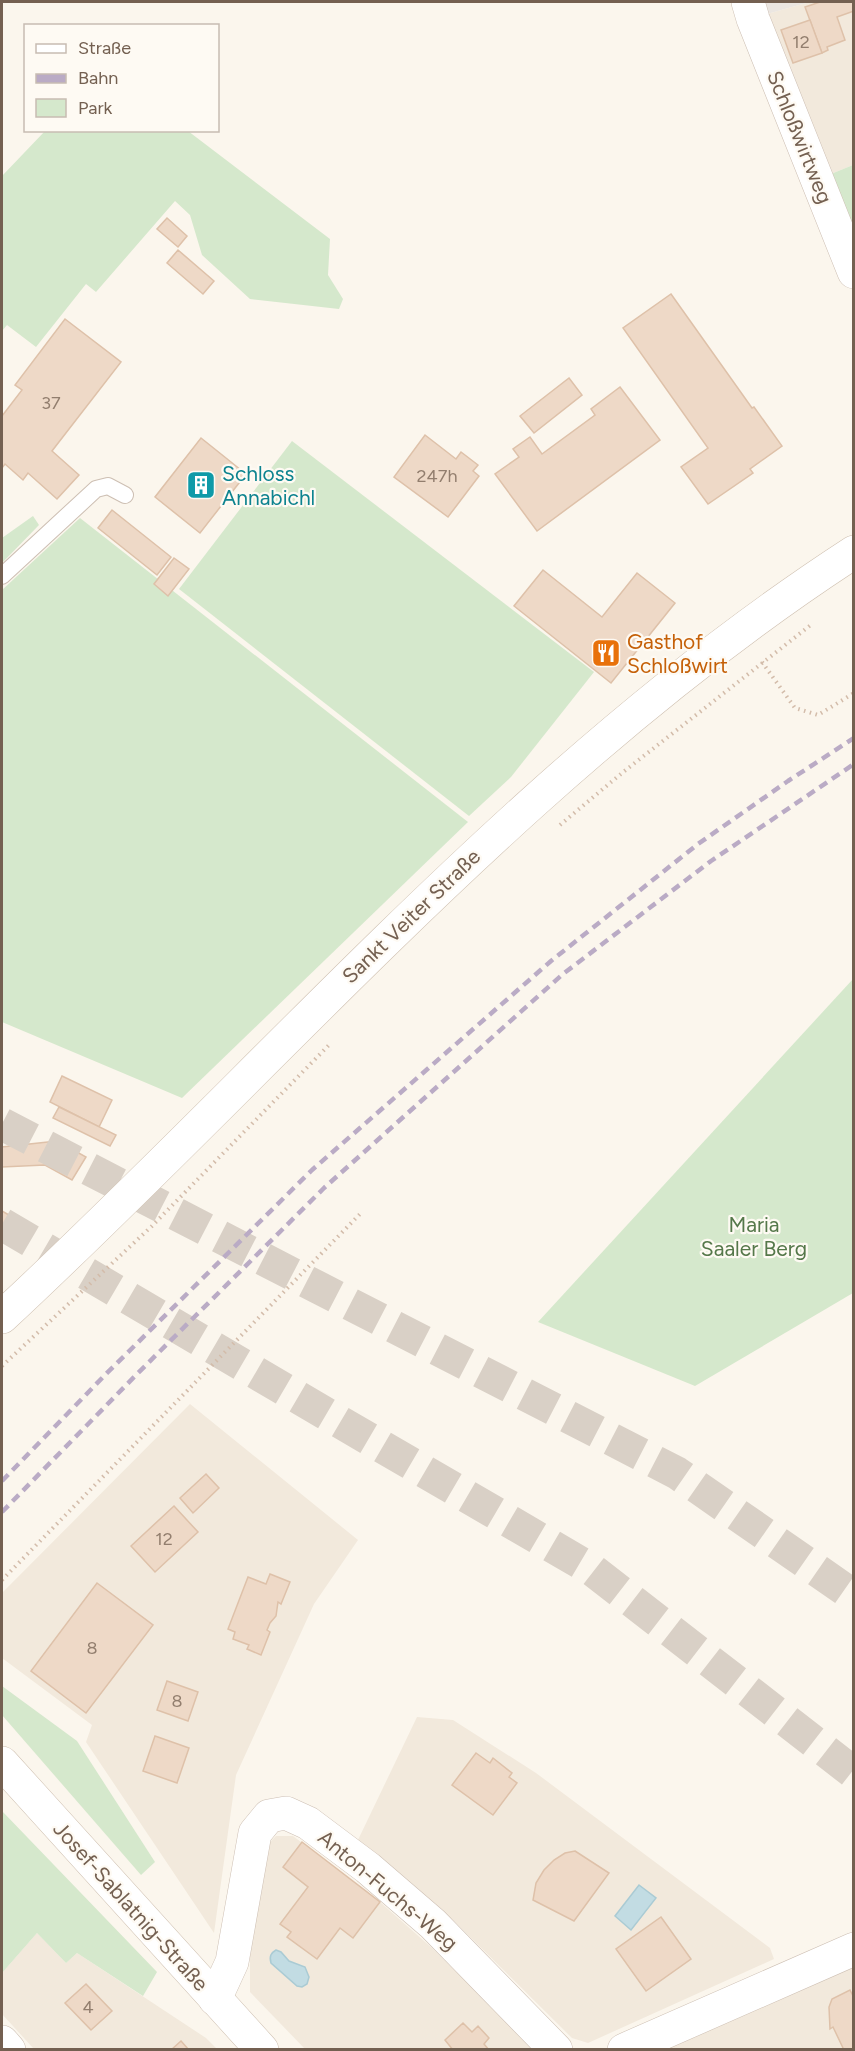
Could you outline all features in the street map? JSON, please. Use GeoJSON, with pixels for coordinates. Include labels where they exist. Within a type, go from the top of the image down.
{"type":"FeatureCollection","features":[{"type":"Feature","properties":{"kind":"main road","name":"Schloßwirtweg"},"geometry":{"type":"LineString","coordinates":[[748,2],[854,272]]}},
{"type":"Feature","properties":{"kind":"main road","name":"Sankt Veiter Straße"},"geometry":{"type":"LineString","coordinates":[[2,1317],[92,1233],[290,1034],[490,840],[639,711],[738,633],[854,552]]}},
{"type":"Feature","properties":{"kind":"main road","name":"Josef-Sablatnig-Straße"},"geometry":{"type":"LineString","coordinates":[[2,1763],[262,2049]]}},
{"type":"Feature","properties":{"kind":"main road","name":"Anton-Fuchs-Weg"},"geometry":{"type":"LineString","coordinates":[[215,1999],[232,1962],[255,1833],[269,1816],[286,1813],[308,1823],[368,1868],[433,1924],[556,2049]]}},
{"type":"Feature","properties":{"kind":"main road"},"geometry":{"type":"LineString","coordinates":[[624,2049],[854,1949]]}},
{"type":"Feature","properties":{"kind":"main road"},"geometry":{"type":"LineString","coordinates":[[2,2042],[9,2049]]}},
{"type":"Feature","properties":{"kind":"lane"},"geometry":{"type":"LineString","coordinates":[[2,576],[96,489],[108,486],[125,495]]}},
{"type":"Feature","properties":{"kind":"path"},"geometry":{"type":"LineString","coordinates":[[558,826],[817,619]]}},
{"type":"Feature","properties":{"kind":"path"},"geometry":{"type":"LineString","coordinates":[[738,633],[795,708],[818,715],[854,693]]}},
{"type":"Feature","properties":{"kind":"path"},"geometry":{"type":"LineString","coordinates":[[2,1366],[152,1226],[330,1044]]}},
{"type":"Feature","properties":{"kind":"path"},"geometry":{"type":"LineString","coordinates":[[2,1580],[361,1213]]}},
{"type":"Feature","properties":{"kind":"shaded area"},"geometry":{"type":"Polygon","coordinates":[[[764,2],[810,2],[767,14],[764,2]]]}},
{"type":"Feature","properties":{"kind":"shaded area"},"geometry":{"type":"Polygon","coordinates":[[[810,2],[853,2],[853,165],[831,174],[767,14],[810,2]]]}},
{"type":"Feature","properties":{"kind":"shaded area"},"geometry":{"type":"Polygon","coordinates":[[[190,1404],[358,1540],[314,1604],[236,1775],[214,1933],[86,1742],[92,1725],[2,1658],[2,1593],[190,1404]]]}},
{"type":"Feature","properties":{"kind":"shaded area"},"geometry":{"type":"Polygon","coordinates":[[[417,1717],[453,1720],[536,1773],[770,1948],[774,1959],[588,2043],[572,2038],[454,1921],[357,1842],[417,1717]]]}},
{"type":"Feature","properties":{"kind":"shaded area"},"geometry":{"type":"Polygon","coordinates":[[[276,1836],[293,1836],[380,1902],[432,1948],[534,2049],[305,2049],[250,1992],[250,1956],[265,1847],[276,1836]]]}},
{"type":"Feature","properties":{"kind":"shaded area"},"geometry":{"type":"Polygon","coordinates":[[[37,1933],[66,1963],[77,1953],[206,2038],[217,2049],[34,2049],[2,2014],[2,1973],[37,1933]]]}},
{"type":"Feature","properties":{"kind":"shaded area"},"geometry":{"type":"Polygon","coordinates":[[[853,1967],[853,2049],[660,2049],[853,1967]]]}},
{"type":"Feature","properties":{"kind":"green space"},"geometry":{"type":"Polygon","coordinates":[[[44,132],[189,132],[330,239],[328,275],[343,299],[339,309],[250,299],[202,255],[190,215],[175,201],[96,292],[86,284],[36,347],[7,325],[2,331],[2,176],[44,132]]]}},
{"type":"Feature","properties":{"kind":"green space"},"geometry":{"type":"Polygon","coordinates":[[[853,165],[853,230],[831,174],[853,165]]]}},
{"type":"Feature","properties":{"kind":"green space"},"geometry":{"type":"Polygon","coordinates":[[[292,441],[594,672],[511,777],[469,816],[179,589],[292,441]]]}},
{"type":"Feature","properties":{"kind":"green space"},"geometry":{"type":"Polygon","coordinates":[[[33,516],[39,525],[2,563],[2,538],[33,516]]]}},
{"type":"Feature","properties":{"kind":"green space"},"geometry":{"type":"Polygon","coordinates":[[[80,518],[468,822],[182,1098],[2,1022],[2,590],[80,518]]]}},
{"type":"Feature","properties":{"kind":"green space","name":"Maria Saaler Berg"},"geometry":{"type":"Polygon","coordinates":[[[853,979],[853,1293],[695,1386],[538,1322],[853,979]]]}},
{"type":"Feature","properties":{"kind":"green space"},"geometry":{"type":"Polygon","coordinates":[[[2,1686],[77,1741],[155,1862],[141,1875],[2,1715],[2,1686]]]}},
{"type":"Feature","properties":{"kind":"green space"},"geometry":{"type":"Polygon","coordinates":[[[2,1811],[157,1972],[143,1996],[77,1953],[66,1963],[37,1933],[2,1973],[2,1811]]]}},
{"type":"Feature","properties":{"kind":"water"},"geometry":{"type":"Polygon","coordinates":[[[639,1885],[656,1898],[631,1930],[615,1916],[639,1885]]]}},
{"type":"Feature","properties":{"kind":"water"},"geometry":{"type":"Polygon","coordinates":[[[276,1950],[289,1961],[305,1967],[309,1977],[307,1984],[302,1987],[297,1986],[271,1963],[271,1955],[276,1950]]]}},
{"type":"Feature","properties":{"kind":"building"},"geometry":{"type":"Polygon","coordinates":[[[820,2],[854,2],[854,11],[837,17],[845,40],[827,47],[828,50],[822,53],[805,7],[820,2]]]}},
{"type":"Feature","properties":{"kind":"building"},"geometry":{"type":"Polygon","coordinates":[[[810,20],[822,53],[793,63],[781,30],[810,20]]]}},
{"type":"Feature","properties":{"kind":"building"},"geometry":{"type":"Polygon","coordinates":[[[167,218],[187,236],[178,247],[157,229],[167,218]]]}},
{"type":"Feature","properties":{"kind":"building"},"geometry":{"type":"Polygon","coordinates":[[[178,250],[214,281],[203,294],[167,263],[178,250]]]}},
{"type":"Feature","properties":{"kind":"building"},"geometry":{"type":"Polygon","coordinates":[[[671,294],[752,408],[754,407],[782,446],[750,469],[753,473],[708,504],[681,467],[708,448],[623,328],[671,294]]]}},
{"type":"Feature","properties":{"kind":"building"},"geometry":{"type":"Polygon","coordinates":[[[65,319],[121,362],[52,451],[79,475],[57,499],[28,473],[23,480],[5,464],[2,468],[2,416],[22,390],[15,385],[65,319]]]}},
{"type":"Feature","properties":{"kind":"building"},"geometry":{"type":"Polygon","coordinates":[[[569,378],[582,395],[534,433],[520,416],[569,378]]]}},
{"type":"Feature","properties":{"kind":"building"},"geometry":{"type":"Polygon","coordinates":[[[620,387],[660,440],[537,531],[495,474],[519,457],[513,449],[530,437],[542,454],[595,415],[591,409],[620,387]]]}},
{"type":"Feature","properties":{"kind":"building"},"geometry":{"type":"Polygon","coordinates":[[[425,435],[456,459],[461,452],[478,465],[473,471],[479,476],[448,517],[394,477],[425,435]]]}},
{"type":"Feature","properties":{"kind":"building","name":"Schloss Annabichl"},"geometry":{"type":"Polygon","coordinates":[[[201,438],[246,474],[200,533],[155,497],[201,438]]]}},
{"type":"Feature","properties":{"kind":"building"},"geometry":{"type":"Polygon","coordinates":[[[112,510],[171,557],[157,575],[98,528],[112,510]]]}},
{"type":"Feature","properties":{"kind":"building"},"geometry":{"type":"Polygon","coordinates":[[[174,558],[189,569],[168,596],[154,584],[174,558]]]}},
{"type":"Feature","properties":{"kind":"building"},"geometry":{"type":"Polygon","coordinates":[[[543,570],[602,617],[637,573],[675,603],[611,683],[514,606],[543,570]]]}},
{"type":"Feature","properties":{"kind":"building"},"geometry":{"type":"Polygon","coordinates":[[[62,1076],[112,1100],[99,1127],[50,1102],[62,1076]]]}},
{"type":"Feature","properties":{"kind":"building"},"geometry":{"type":"Polygon","coordinates":[[[59,1107],[116,1135],[110,1146],[53,1118],[59,1107]]]}},
{"type":"Feature","properties":{"kind":"building"},"geometry":{"type":"Polygon","coordinates":[[[57,1141],[86,1157],[72,1180],[45,1165],[2,1167],[2,1147],[57,1141]]]}},
{"type":"Feature","properties":{"kind":"building"},"geometry":{"type":"Polygon","coordinates":[[[2,1211],[21,1222],[8,1244],[2,1240],[2,1211]]]}},
{"type":"Feature","properties":{"kind":"building"},"geometry":{"type":"Polygon","coordinates":[[[206,1474],[219,1488],[193,1513],[180,1498],[206,1474]]]}},
{"type":"Feature","properties":{"kind":"building"},"geometry":{"type":"Polygon","coordinates":[[[174,1506],[198,1532],[155,1572],[131,1546],[174,1506]]]}},
{"type":"Feature","properties":{"kind":"building"},"geometry":{"type":"Polygon","coordinates":[[[270,1574],[290,1582],[281,1604],[278,1602],[276,1616],[267,1630],[270,1632],[261,1655],[247,1649],[249,1645],[233,1639],[235,1632],[228,1629],[248,1577],[266,1584],[270,1574]]]}},
{"type":"Feature","properties":{"kind":"building"},"geometry":{"type":"Polygon","coordinates":[[[97,1583],[153,1625],[86,1713],[31,1671],[97,1583]]]}},
{"type":"Feature","properties":{"kind":"building"},"geometry":{"type":"Polygon","coordinates":[[[167,1681],[198,1692],[188,1721],[157,1710],[167,1681]]]}},
{"type":"Feature","properties":{"kind":"building"},"geometry":{"type":"Polygon","coordinates":[[[155,1736],[189,1748],[177,1783],[143,1771],[155,1736]]]}},
{"type":"Feature","properties":{"kind":"building"},"geometry":{"type":"Polygon","coordinates":[[[476,1753],[490,1763],[493,1758],[512,1773],[509,1777],[517,1783],[493,1815],[452,1785],[476,1753]]]}},
{"type":"Feature","properties":{"kind":"building"},"geometry":{"type":"Polygon","coordinates":[[[302,1842],[380,1902],[353,1938],[340,1928],[317,1959],[287,1937],[291,1932],[280,1924],[308,1887],[283,1867],[302,1842]]]}},
{"type":"Feature","properties":{"kind":"building"},"geometry":{"type":"Polygon","coordinates":[[[575,1851],[609,1873],[574,1921],[533,1900],[536,1883],[544,1870],[565,1853],[575,1851]]]}},
{"type":"Feature","properties":{"kind":"building"},"geometry":{"type":"Polygon","coordinates":[[[661,1917],[691,1959],[646,1991],[616,1949],[661,1917]]]}},
{"type":"Feature","properties":{"kind":"building"},"geometry":{"type":"Polygon","coordinates":[[[86,1984],[112,2011],[91,2030],[65,2003],[86,1984]]]}},
{"type":"Feature","properties":{"kind":"building"},"geometry":{"type":"Polygon","coordinates":[[[850,1990],[854,1998],[854,2050],[844,2050],[833,2027],[830,2029],[829,2007],[832,1999],[850,1990]]]}},
{"type":"Feature","properties":{"kind":"building"},"geometry":{"type":"Polygon","coordinates":[[[463,2023],[472,2032],[478,2026],[489,2038],[484,2044],[489,2050],[453,2050],[445,2040],[463,2023]]]}},
{"type":"Feature","properties":{"kind":"building"},"geometry":{"type":"Polygon","coordinates":[[[181,2041],[189,2050],[171,2050],[181,2041]]]}},
{"type":"Feature","properties":{"kind":"tunnel"},"geometry":{"type":"LineString","coordinates":[[2,1124],[677,1473],[854,1596]]}},
{"type":"Feature","properties":{"kind":"tunnel"},"geometry":{"type":"LineString","coordinates":[[2,1224],[591,1569],[854,1773]]}},
{"type":"Feature","properties":{"kind":"railway"},"geometry":{"type":"LineString","coordinates":[[2,1481],[106,1374],[312,1170],[551,961],[698,844],[854,738]]}},
{"type":"Feature","properties":{"kind":"railway"},"geometry":{"type":"LineString","coordinates":[[2,1512],[324,1188],[563,974],[711,861],[854,764]]}},
{"type":"Feature","properties":{"kind":"place","name":"Schloss Annabichl"},"geometry":{"type":"Point","coordinates":[201,485]}},
{"type":"Feature","properties":{"kind":"place","name":"Gasthof Schloßwirt"},"geometry":{"type":"Point","coordinates":[606,653]}}]}
